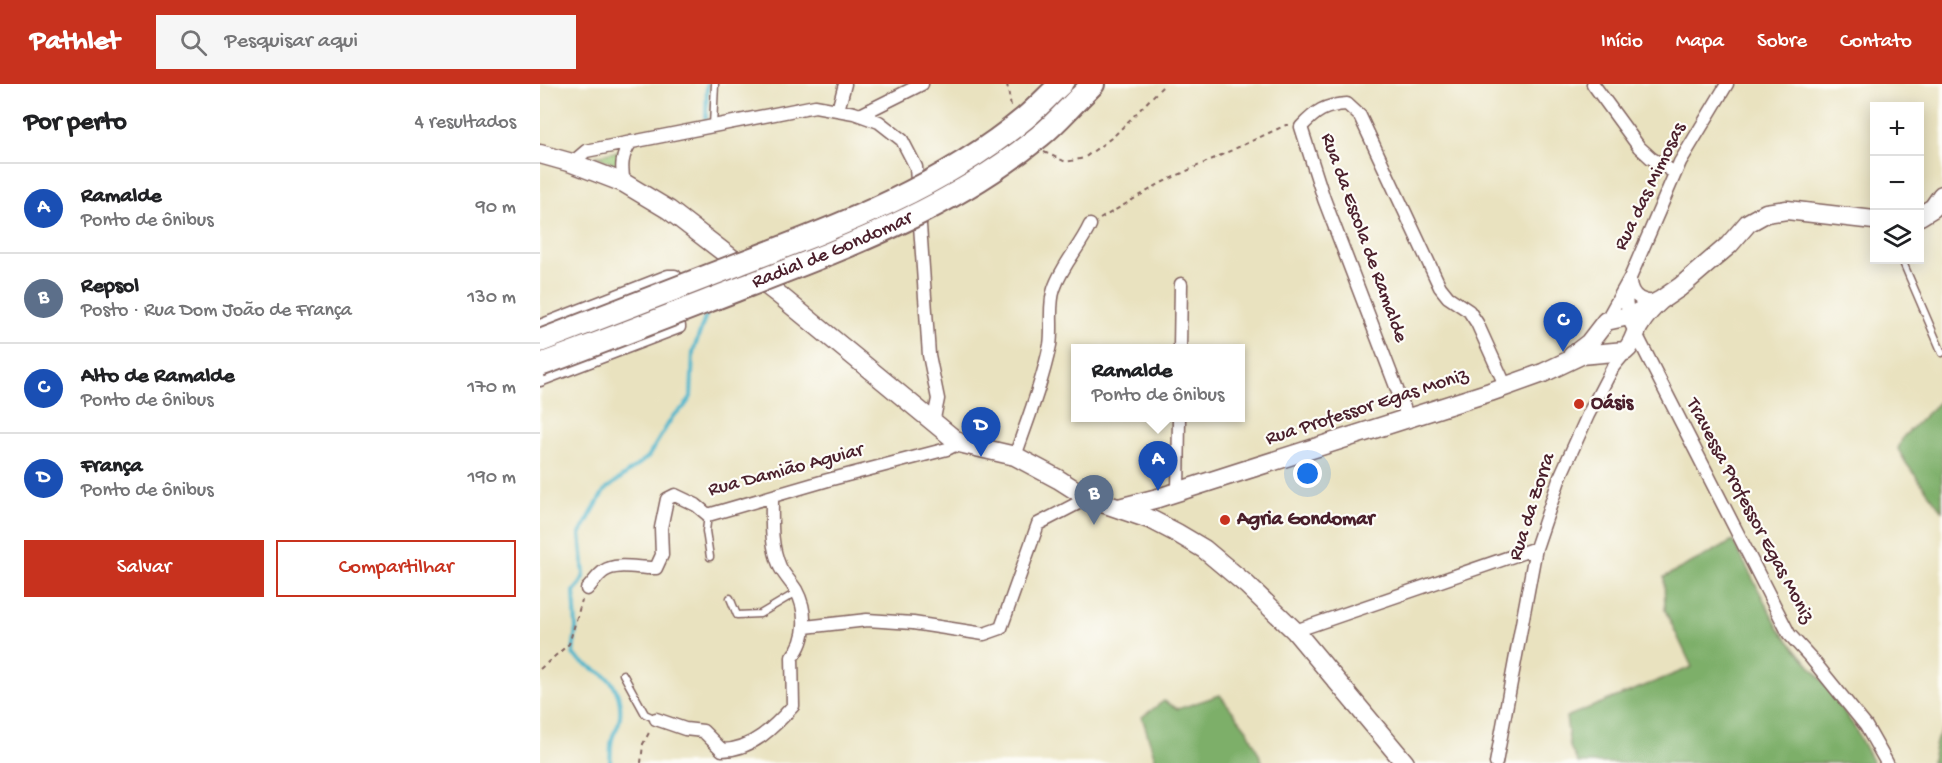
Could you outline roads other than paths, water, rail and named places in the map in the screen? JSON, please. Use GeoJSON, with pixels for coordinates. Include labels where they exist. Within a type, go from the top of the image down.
{"type":"FeatureCollection","features":[{"type":"Feature","properties":{"kind":"highway","name":"Radial de Gondomar"},"geometry":{"type":"LineString","coordinates":[[540,341],[827,230],[905,195],[949,172],[991,144],[1025,118],[1061,84]]}},
{"type":"Feature","properties":{"kind":"highway","name":"Radial de Gondomar"},"geometry":{"type":"LineString","coordinates":[[540,365],[838,250],[916,216],[961,191],[1005,162],[1040,136],[1086,91]]}},
{"type":"Feature","properties":{"kind":"main road"},"geometry":{"type":"LineString","coordinates":[[540,154],[573,163],[624,183],[669,210],[778,294],[958,443],[1015,456],[1088,498],[1152,520],[1204,549],[1295,631],[1405,763]]}},
{"type":"Feature","properties":{"kind":"main road"},"geometry":{"type":"LineString","coordinates":[[1924,214],[1934,208],[1942,195]]}},
{"type":"Feature","properties":{"kind":"main road","name":"Rua Professor Egas Moniz"},"geometry":{"type":"LineString","coordinates":[[1560,364],[1581,349],[1627,342],[1646,315],[1661,300],[1698,273],[1729,245],[1748,223],[1766,213],[1787,210],[1870,219]]}},
{"type":"Feature","properties":{"kind":"main road","name":"Rua Professor Egas Moniz"},"geometry":{"type":"LineString","coordinates":[[1117,509],[1178,492],[1506,387],[1581,355],[1627,342],[1661,300]]}},
{"type":"Feature","properties":{"kind":"street"},"geometry":{"type":"LineString","coordinates":[[838,110],[845,84]]}},
{"type":"Feature","properties":{"kind":"street"},"geometry":{"type":"LineString","coordinates":[[860,115],[922,84]]}},
{"type":"Feature","properties":{"kind":"street","name":"Rua das Mimosas"},"geometry":{"type":"LineString","coordinates":[[1627,342],[1615,307],[1630,278],[1675,173],[1727,84]]}},
{"type":"Feature","properties":{"kind":"street"},"geometry":{"type":"LineString","coordinates":[[1599,87],[1639,147],[1651,158],[1675,173]]}},
{"type":"Feature","properties":{"kind":"street","name":"Rua da Escola de Ramalde"},"geometry":{"type":"LineString","coordinates":[[1408,418],[1324,199],[1301,127],[1313,114],[1331,105],[1347,104],[1360,116],[1440,287],[1448,297],[1469,311],[1477,323],[1506,387]]}},
{"type":"Feature","properties":{"kind":"street"},"geometry":{"type":"LineString","coordinates":[[573,163],[586,152],[815,106],[860,115],[879,122],[902,140],[916,167],[929,355],[938,399],[933,423]]}},
{"type":"Feature","properties":{"kind":"street"},"geometry":{"type":"LineString","coordinates":[[624,183],[621,167],[623,153],[631,142]]}},
{"type":"Feature","properties":{"kind":"street"},"geometry":{"type":"LineString","coordinates":[[1015,456],[1038,391],[1050,343],[1053,291],[1067,262],[1090,225]]}},
{"type":"Feature","properties":{"kind":"street"},"geometry":{"type":"LineString","coordinates":[[540,326],[668,276],[675,276],[679,327],[540,380]]}},
{"type":"Feature","properties":{"kind":"street","name":"Rua das Mimosas"},"geometry":{"type":"LineString","coordinates":[[1630,278],[1630,287],[1637,297],[1650,302],[1661,300]]}},
{"type":"Feature","properties":{"kind":"street","name":"Rua das Mimosas"},"geometry":{"type":"LineString","coordinates":[[1627,342],[1626,299],[1630,278]]}},
{"type":"Feature","properties":{"kind":"street"},"geometry":{"type":"LineString","coordinates":[[1180,344],[1181,284]]}},
{"type":"Feature","properties":{"kind":"street","name":"Rua da Zorra"},"geometry":{"type":"LineString","coordinates":[[1496,763],[1536,548],[1560,477],[1604,383],[1627,342]]}},
{"type":"Feature","properties":{"kind":"street","name":"Travessa Professor Egas Moniz"},"geometry":{"type":"LineString","coordinates":[[1627,342],[1789,634],[1866,726],[1887,763]]}},
{"type":"Feature","properties":{"kind":"street"},"geometry":{"type":"LineString","coordinates":[[1178,492],[1179,422]]}},
{"type":"Feature","properties":{"kind":"street","name":"Rua Damião Aguiar"},"geometry":{"type":"LineString","coordinates":[[587,589],[604,571],[621,567],[656,568],[662,555],[661,528],[667,499],[675,495],[708,515],[856,472],[947,449],[958,443]]}},
{"type":"Feature","properties":{"kind":"street"},"geometry":{"type":"LineString","coordinates":[[656,719],[685,729],[703,730],[722,750],[736,750],[764,735],[793,706],[792,657],[798,651],[805,627],[804,615],[797,592],[780,567],[771,538],[772,497]]}},
{"type":"Feature","properties":{"kind":"street"},"geometry":{"type":"LineString","coordinates":[[805,627],[867,620],[913,623],[984,634],[1001,628],[1038,524],[1088,498]]}},
{"type":"Feature","properties":{"kind":"street"},"geometry":{"type":"LineString","coordinates":[[1295,631],[1536,548]]}},
{"type":"Feature","properties":{"kind":"lane"},"geometry":{"type":"LineString","coordinates":[[713,127],[715,84]]}},
{"type":"Feature","properties":{"kind":"lane"},"geometry":{"type":"LineString","coordinates":[[1904,264],[1942,353]]}},
{"type":"Feature","properties":{"kind":"lane"},"geometry":{"type":"LineString","coordinates":[[708,515],[706,531],[710,558]]}},
{"type":"Feature","properties":{"kind":"lane"},"geometry":{"type":"LineString","coordinates":[[730,598],[737,615],[760,614],[797,592]]}},
{"type":"Feature","properties":{"kind":"lane"},"geometry":{"type":"LineString","coordinates":[[623,674],[645,714],[656,719]]}},
{"type":"Feature","properties":{"kind":"waterway"},"geometry":{"type":"LineString","coordinates":[[706,118],[707,84]]}},
{"type":"Feature","properties":{"kind":"waterway"},"geometry":{"type":"LineString","coordinates":[[610,763],[612,739],[620,716],[620,702],[616,690],[609,679],[573,654],[576,628],[574,591],[584,575],[580,534],[604,491],[648,457],[673,416],[691,397],[693,352],[706,315]]}},
{"type":"Feature","properties":{"kind":"place","name":"Alto de Ramalde"},"geometry":{"type":"Point","coordinates":[1563,352]}},
{"type":"Feature","properties":{"kind":"place","name":"Oásis"},"geometry":{"type":"Point","coordinates":[1579,404]}},
{"type":"Feature","properties":{"kind":"place","name":"França"},"geometry":{"type":"Point","coordinates":[981,457]}},
{"type":"Feature","properties":{"kind":"place","name":"Ramalde"},"geometry":{"type":"Point","coordinates":[1158,491]}},
{"type":"Feature","properties":{"kind":"place","name":"Agria Gondomar"},"geometry":{"type":"Point","coordinates":[1225,520]}},
{"type":"Feature","properties":{"kind":"place","name":"Repsol"},"geometry":{"type":"Point","coordinates":[1094,525]}}]}
